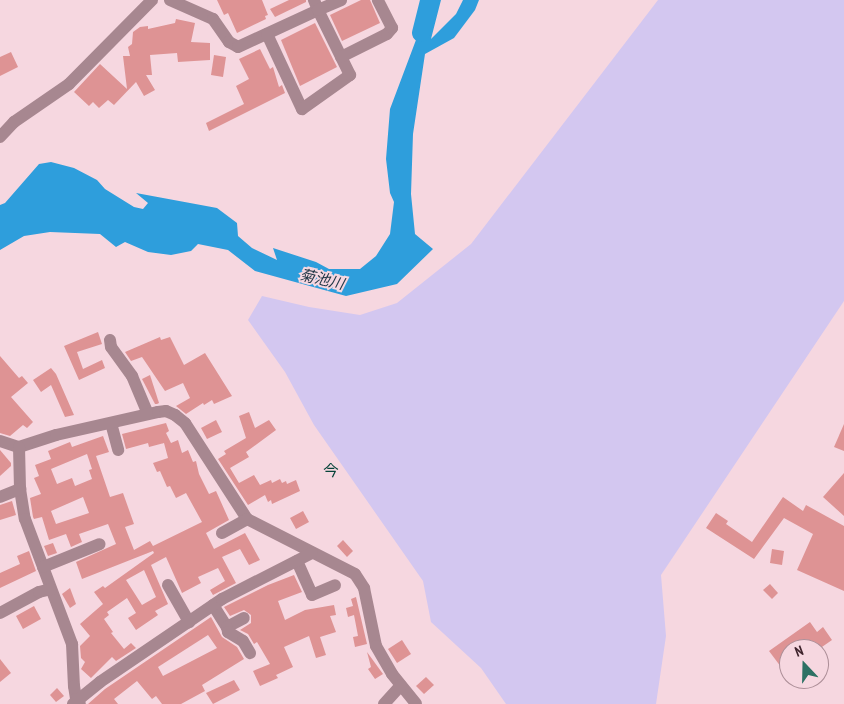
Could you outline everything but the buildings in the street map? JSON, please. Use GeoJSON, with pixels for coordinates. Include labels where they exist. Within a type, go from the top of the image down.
{"type":"FeatureCollection","features":[{"type":"Feature","properties":{"kind":"street"},"geometry":{"type":"LineString","coordinates":[[0,137],[14,122],[69,84],[152,0]]}},
{"type":"Feature","properties":{"kind":"street"},"geometry":{"type":"LineString","coordinates":[[176,1],[214,19],[229,42],[238,47],[267,34],[316,5],[340,0]]}},
{"type":"Feature","properties":{"kind":"street"},"geometry":{"type":"LineString","coordinates":[[341,57],[387,34],[392,28],[378,0]]}},
{"type":"Feature","properties":{"kind":"street"},"geometry":{"type":"LineString","coordinates":[[267,34],[302,109],[350,75],[316,5]]}},
{"type":"Feature","properties":{"kind":"street"},"geometry":{"type":"LineString","coordinates":[[110,340],[111,347],[132,376],[148,414]]}},
{"type":"Feature","properties":{"kind":"street"},"geometry":{"type":"LineString","coordinates":[[0,441],[19,447],[56,434],[166,411],[185,423],[247,519],[355,574],[364,588],[376,646],[401,686],[416,704]]}},
{"type":"Feature","properties":{"kind":"street"},"geometry":{"type":"LineString","coordinates":[[111,423],[118,450]]}},
{"type":"Feature","properties":{"kind":"street"},"geometry":{"type":"LineString","coordinates":[[19,447],[20,489],[25,518],[72,644],[76,703]]}},
{"type":"Feature","properties":{"kind":"street"},"geometry":{"type":"LineString","coordinates":[[0,496],[20,489]]}},
{"type":"Feature","properties":{"kind":"street"},"geometry":{"type":"LineString","coordinates":[[222,533],[247,519]]}},
{"type":"Feature","properties":{"kind":"street"},"geometry":{"type":"LineString","coordinates":[[43,567],[100,544]]}},
{"type":"Feature","properties":{"kind":"street"},"geometry":{"type":"LineString","coordinates":[[76,703],[213,606],[312,552]]}},
{"type":"Feature","properties":{"kind":"street"},"geometry":{"type":"LineString","coordinates":[[297,561],[312,595],[335,585]]}},
{"type":"Feature","properties":{"kind":"street"},"geometry":{"type":"LineString","coordinates":[[168,585],[189,622]]}},
{"type":"Feature","properties":{"kind":"street"},"geometry":{"type":"LineString","coordinates":[[0,613],[39,592],[51,589]]}},
{"type":"Feature","properties":{"kind":"street"},"geometry":{"type":"LineString","coordinates":[[213,606],[227,627],[228,632],[243,640],[250,654]]}},
{"type":"Feature","properties":{"kind":"street"},"geometry":{"type":"LineString","coordinates":[[227,627],[244,618]]}},
{"type":"Feature","properties":{"kind":"street"},"geometry":{"type":"LineString","coordinates":[[384,704],[401,686]]}},
{"type":"Feature","properties":{"kind":"shaded area"},"geometry":{"type":"Polygon","coordinates":[[[658,0],[844,0],[844,301],[661,575],[666,636],[656,704],[506,704],[481,668],[431,622],[423,581],[314,425],[285,372],[248,320],[262,296],[309,307],[360,315],[397,303],[471,244],[658,0]]]}},
{"type":"Feature","properties":{"kind":"water"},"geometry":{"type":"Polygon","coordinates":[[[431,0],[441,0],[431,39],[456,14],[463,0],[479,0],[475,10],[454,38],[425,54],[413,134],[411,194],[415,234],[433,249],[397,284],[346,296],[255,271],[228,250],[198,244],[191,251],[171,255],[148,252],[125,242],[116,247],[100,234],[50,232],[24,236],[0,250],[0,205],[5,203],[39,164],[51,162],[74,168],[97,180],[105,189],[134,207],[143,209],[148,203],[136,193],[217,208],[237,223],[238,236],[252,248],[277,260],[273,248],[316,262],[329,269],[360,269],[376,256],[390,234],[394,202],[390,193],[386,159],[390,109],[431,0]]]}},
{"type":"Feature","properties":{"kind":"waterway","name":"菊池川"},"geometry":{"type":"LineString","coordinates":[[421,33],[429,0]]}},
{"type":"Feature","properties":{"kind":"district","name":"今"},"geometry":{"type":"Point","coordinates":[331,470]}}]}
